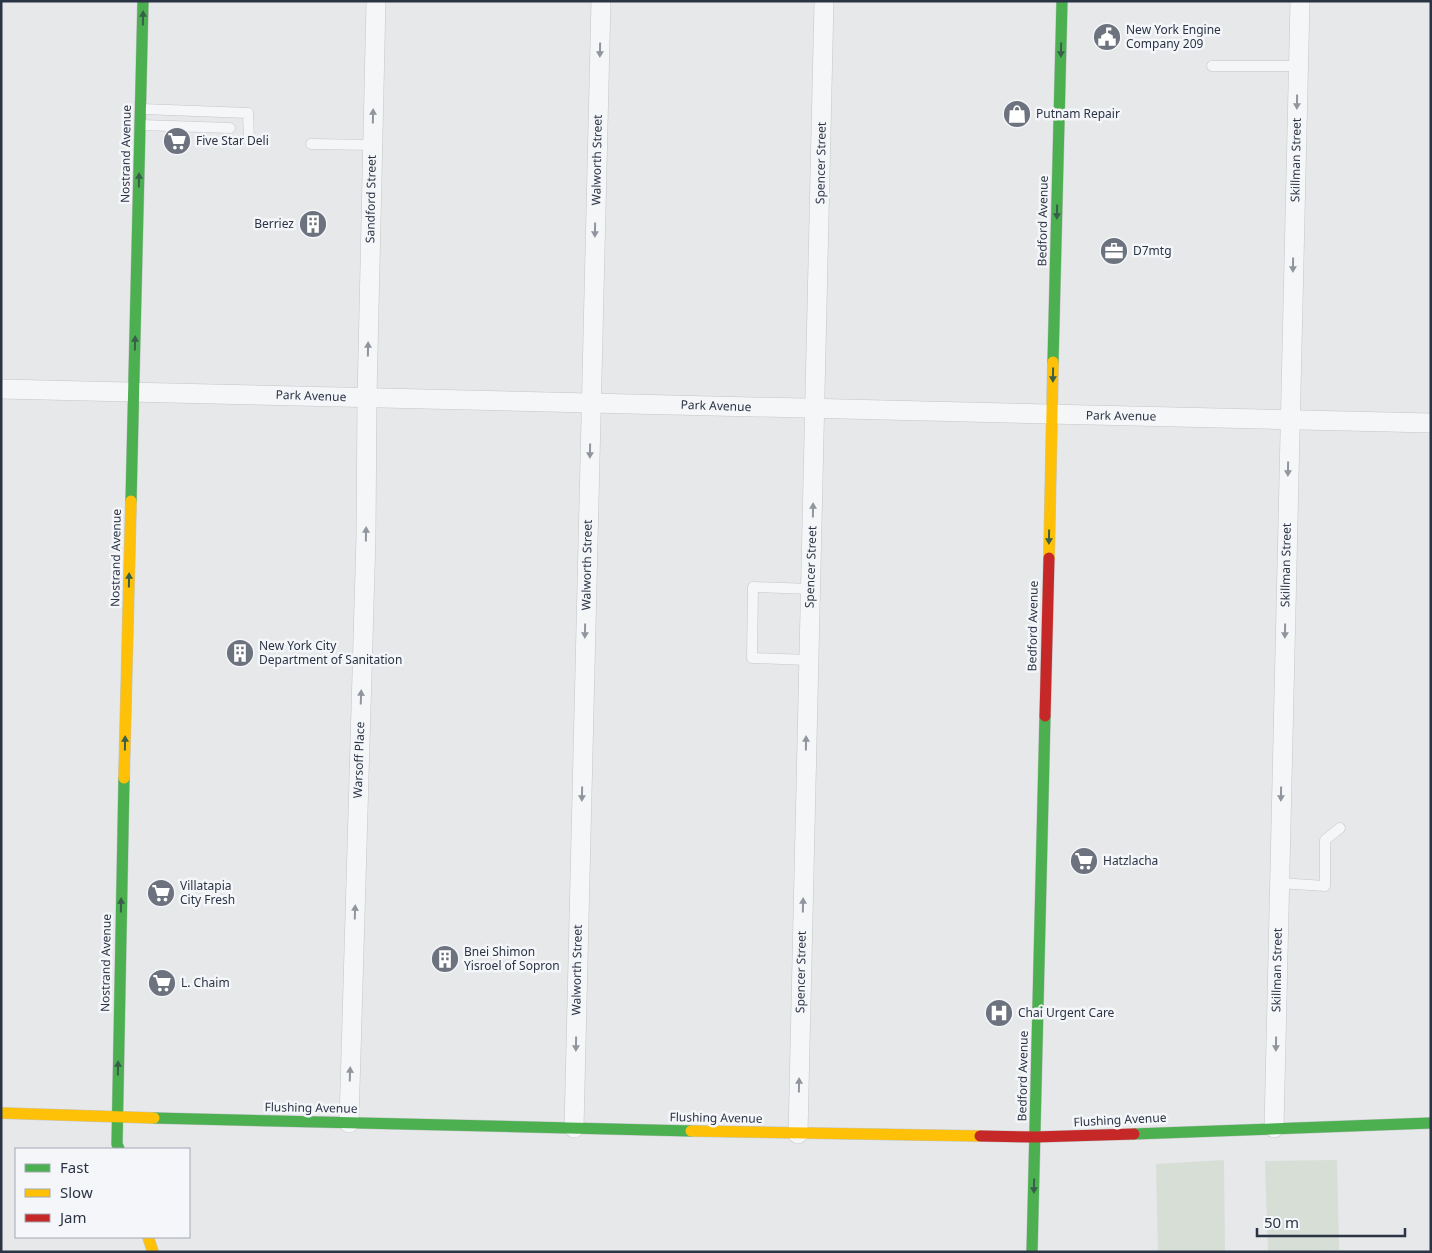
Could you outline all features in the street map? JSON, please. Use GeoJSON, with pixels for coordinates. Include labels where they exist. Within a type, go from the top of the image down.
{"type":"FeatureCollection","features":[{"type":"Feature","properties":{"kind":"main road","name":"Nostrand Avenue"},"geometry":{"type":"LineString","coordinates":[[119,1148],[117,1116],[143,1]]}},
{"type":"Feature","properties":{"kind":"main road","name":"Bedford Avenue"},"geometry":{"type":"LineString","coordinates":[[1032,1252],[1062,1]]}},
{"type":"Feature","properties":{"kind":"main road","name":"Flushing Avenue"},"geometry":{"type":"LineString","coordinates":[[1,1113],[798,1134],[1035,1137],[1431,1123]]}},
{"type":"Feature","properties":{"kind":"main road"},"geometry":{"type":"LineString","coordinates":[[148,1238],[153,1252]]}},
{"type":"Feature","properties":{"kind":"street","name":"Sandford Street"},"geometry":{"type":"LineString","coordinates":[[367,398],[376,1]]}},
{"type":"Feature","properties":{"kind":"street","name":"Walworth Street"},"geometry":{"type":"LineString","coordinates":[[574,1128],[601,1]]}},
{"type":"Feature","properties":{"kind":"street","name":"Spencer Street"},"geometry":{"type":"LineString","coordinates":[[798,1134],[824,1]]}},
{"type":"Feature","properties":{"kind":"street","name":"Skillman Street"},"geometry":{"type":"LineString","coordinates":[[1274,1128],[1300,1]]}},
{"type":"Feature","properties":{"kind":"street","name":"Park Avenue"},"geometry":{"type":"LineString","coordinates":[[1,389],[1431,423]]}},
{"type":"Feature","properties":{"kind":"street","name":"Warsoff Place"},"geometry":{"type":"LineString","coordinates":[[349,1123],[366,536],[367,398]]}},
{"type":"Feature","properties":{"kind":"lane"},"geometry":{"type":"LineString","coordinates":[[1212,66],[1298,66]]}},
{"type":"Feature","properties":{"kind":"lane"},"geometry":{"type":"LineString","coordinates":[[140,109],[248,113],[249,141]]}},
{"type":"Feature","properties":{"kind":"lane"},"geometry":{"type":"LineString","coordinates":[[140,125],[230,128]]}},
{"type":"Feature","properties":{"kind":"lane"},"geometry":{"type":"LineString","coordinates":[[312,144],[373,145]]}},
{"type":"Feature","properties":{"kind":"lane"},"geometry":{"type":"LineString","coordinates":[[808,660],[752,658],[753,587],[811,589]]}},
{"type":"Feature","properties":{"kind":"lane"},"geometry":{"type":"LineString","coordinates":[[1279,883],[1325,886],[1325,840],[1340,828]]}},
{"type":"Feature","properties":{"kind":"shaded area"},"geometry":{"type":"Polygon","coordinates":[[[1224,1160],[1225,1252],[1158,1252],[1156,1164],[1224,1160]]]}},
{"type":"Feature","properties":{"kind":"shaded area"},"geometry":{"type":"Polygon","coordinates":[[[1337,1160],[1339,1250],[1268,1252],[1265,1161],[1337,1160]]]}},
{"type":"Feature","properties":{"kind":"traffic: fast"},"geometry":{"type":"LineString","coordinates":[[131,501],[143,1]]}},
{"type":"Feature","properties":{"kind":"traffic: fast"},"geometry":{"type":"LineString","coordinates":[[1053,362],[1062,1]]}},
{"type":"Feature","properties":{"kind":"traffic: fast"},"geometry":{"type":"LineString","coordinates":[[1032,1252],[1045,716]]}},
{"type":"Feature","properties":{"kind":"traffic: fast"},"geometry":{"type":"LineString","coordinates":[[119,1148],[117,1144],[124,778]]}},
{"type":"Feature","properties":{"kind":"traffic: fast"},"geometry":{"type":"LineString","coordinates":[[154,1118],[691,1131]]}},
{"type":"Feature","properties":{"kind":"traffic: fast"},"geometry":{"type":"LineString","coordinates":[[1134,1134],[1431,1123]]}},
{"type":"Feature","properties":{"kind":"traffic: slow"},"geometry":{"type":"LineString","coordinates":[[1049,558],[1053,362]]}},
{"type":"Feature","properties":{"kind":"traffic: slow"},"geometry":{"type":"LineString","coordinates":[[124,778],[131,501]]}},
{"type":"Feature","properties":{"kind":"traffic: slow"},"geometry":{"type":"LineString","coordinates":[[1,1113],[154,1118]]}},
{"type":"Feature","properties":{"kind":"traffic: slow"},"geometry":{"type":"LineString","coordinates":[[691,1131],[980,1136]]}},
{"type":"Feature","properties":{"kind":"traffic: slow"},"geometry":{"type":"LineString","coordinates":[[148,1238],[153,1252]]}},
{"type":"Feature","properties":{"kind":"traffic: jam"},"geometry":{"type":"LineString","coordinates":[[1045,716],[1049,558]]}},
{"type":"Feature","properties":{"kind":"traffic: jam"},"geometry":{"type":"LineString","coordinates":[[980,1136],[1035,1137],[1134,1134]]}},
{"type":"Feature","properties":{"kind":"place","name":"New York Engine Company 209"},"geometry":{"type":"Point","coordinates":[1107,37]}},
{"type":"Feature","properties":{"kind":"place","name":"Putnam Repair"},"geometry":{"type":"Point","coordinates":[1017,114]}},
{"type":"Feature","properties":{"kind":"place","name":"Five Star Deli"},"geometry":{"type":"Point","coordinates":[177,141]}},
{"type":"Feature","properties":{"kind":"place","name":"Berriez"},"geometry":{"type":"Point","coordinates":[313,224]}},
{"type":"Feature","properties":{"kind":"place","name":"D7mtg"},"geometry":{"type":"Point","coordinates":[1114,251]}},
{"type":"Feature","properties":{"kind":"place","name":"New York City Department of Sanitation"},"geometry":{"type":"Point","coordinates":[240,653]}},
{"type":"Feature","properties":{"kind":"place","name":"Hatzlacha"},"geometry":{"type":"Point","coordinates":[1084,861]}},
{"type":"Feature","properties":{"kind":"place","name":"Villatapia City Fresh"},"geometry":{"type":"Point","coordinates":[161,893]}},
{"type":"Feature","properties":{"kind":"place","name":"Bnei Shimon Yisroel of Sopron"},"geometry":{"type":"Point","coordinates":[445,959]}},
{"type":"Feature","properties":{"kind":"place","name":"L. Chaim"},"geometry":{"type":"Point","coordinates":[162,983]}},
{"type":"Feature","properties":{"kind":"place","name":"Chai Urgent Care"},"geometry":{"type":"Point","coordinates":[999,1013]}}]}
